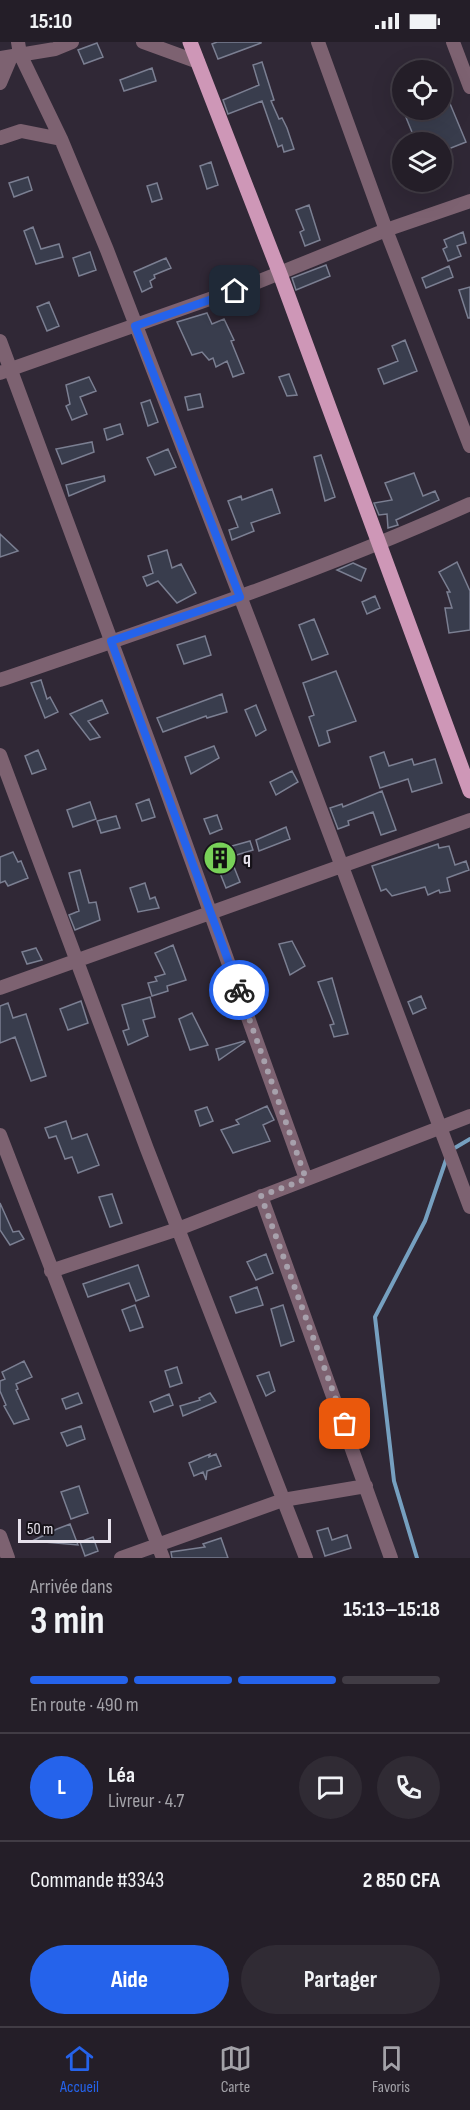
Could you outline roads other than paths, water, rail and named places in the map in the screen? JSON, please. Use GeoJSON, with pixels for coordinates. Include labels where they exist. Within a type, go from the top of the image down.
{"type":"FeatureCollection","features":[{"type":"Feature","properties":{"kind":"main road"},"geometry":{"type":"LineString","coordinates":[[190,42],[280,274],[470,791]]}},
{"type":"Feature","properties":{"kind":"street"},"geometry":{"type":"LineString","coordinates":[[12,53],[55,49],[72,42]]}},
{"type":"Feature","properties":{"kind":"street"},"geometry":{"type":"LineString","coordinates":[[143,42],[198,62]]}},
{"type":"Feature","properties":{"kind":"street"},"geometry":{"type":"LineString","coordinates":[[318,42],[386,230],[470,446]]}},
{"type":"Feature","properties":{"kind":"street"},"geometry":{"type":"LineString","coordinates":[[453,42],[470,87]]}},
{"type":"Feature","properties":{"kind":"street"},"geometry":{"type":"LineString","coordinates":[[0,83],[12,53]]}},
{"type":"Feature","properties":{"kind":"street"},"geometry":{"type":"LineString","coordinates":[[12,53],[61,139],[240,597],[470,1206]]}},
{"type":"Feature","properties":{"kind":"street"},"geometry":{"type":"LineString","coordinates":[[0,138],[21,131],[61,139]]}},
{"type":"Feature","properties":{"kind":"street"},"geometry":{"type":"LineString","coordinates":[[5,371],[280,274],[386,230],[470,201]]}},
{"type":"Feature","properties":{"kind":"street"},"geometry":{"type":"LineString","coordinates":[[0,341],[5,371],[111,641],[306,1179]]}},
{"type":"Feature","properties":{"kind":"street"},"geometry":{"type":"LineString","coordinates":[[0,680],[240,597],[379,545],[470,504]]}},
{"type":"Feature","properties":{"kind":"street"},"geometry":{"type":"LineString","coordinates":[[0,756],[178,1229],[306,1558]]}},
{"type":"Feature","properties":{"kind":"street"},"geometry":{"type":"LineString","coordinates":[[0,988],[470,820]]}},
{"type":"Feature","properties":{"kind":"street"},"geometry":{"type":"LineString","coordinates":[[51,1270],[178,1229],[470,1116]]}},
{"type":"Feature","properties":{"kind":"street"},"geometry":{"type":"LineString","coordinates":[[0,1135],[163,1558]]}},
{"type":"Feature","properties":{"kind":"street"},"geometry":{"type":"LineString","coordinates":[[261,1196],[391,1558]]}},
{"type":"Feature","properties":{"kind":"street"},"geometry":{"type":"LineString","coordinates":[[121,1558],[284,1500],[366,1486]]}},
{"type":"Feature","properties":{"kind":"street"},"geometry":{"type":"LineString","coordinates":[[0,1536],[8,1558]]}},
{"type":"Feature","properties":{"kind":"waterway"},"geometry":{"type":"LineString","coordinates":[[453,1149],[470,1139]]}},
{"type":"Feature","properties":{"kind":"waterway"},"geometry":{"type":"LineString","coordinates":[[417,1558],[394,1481],[375,1317],[425,1221],[447,1157]]}},
{"type":"Feature","properties":{"kind":"place","name":"q"},"geometry":{"type":"Point","coordinates":[220,858]}}]}
